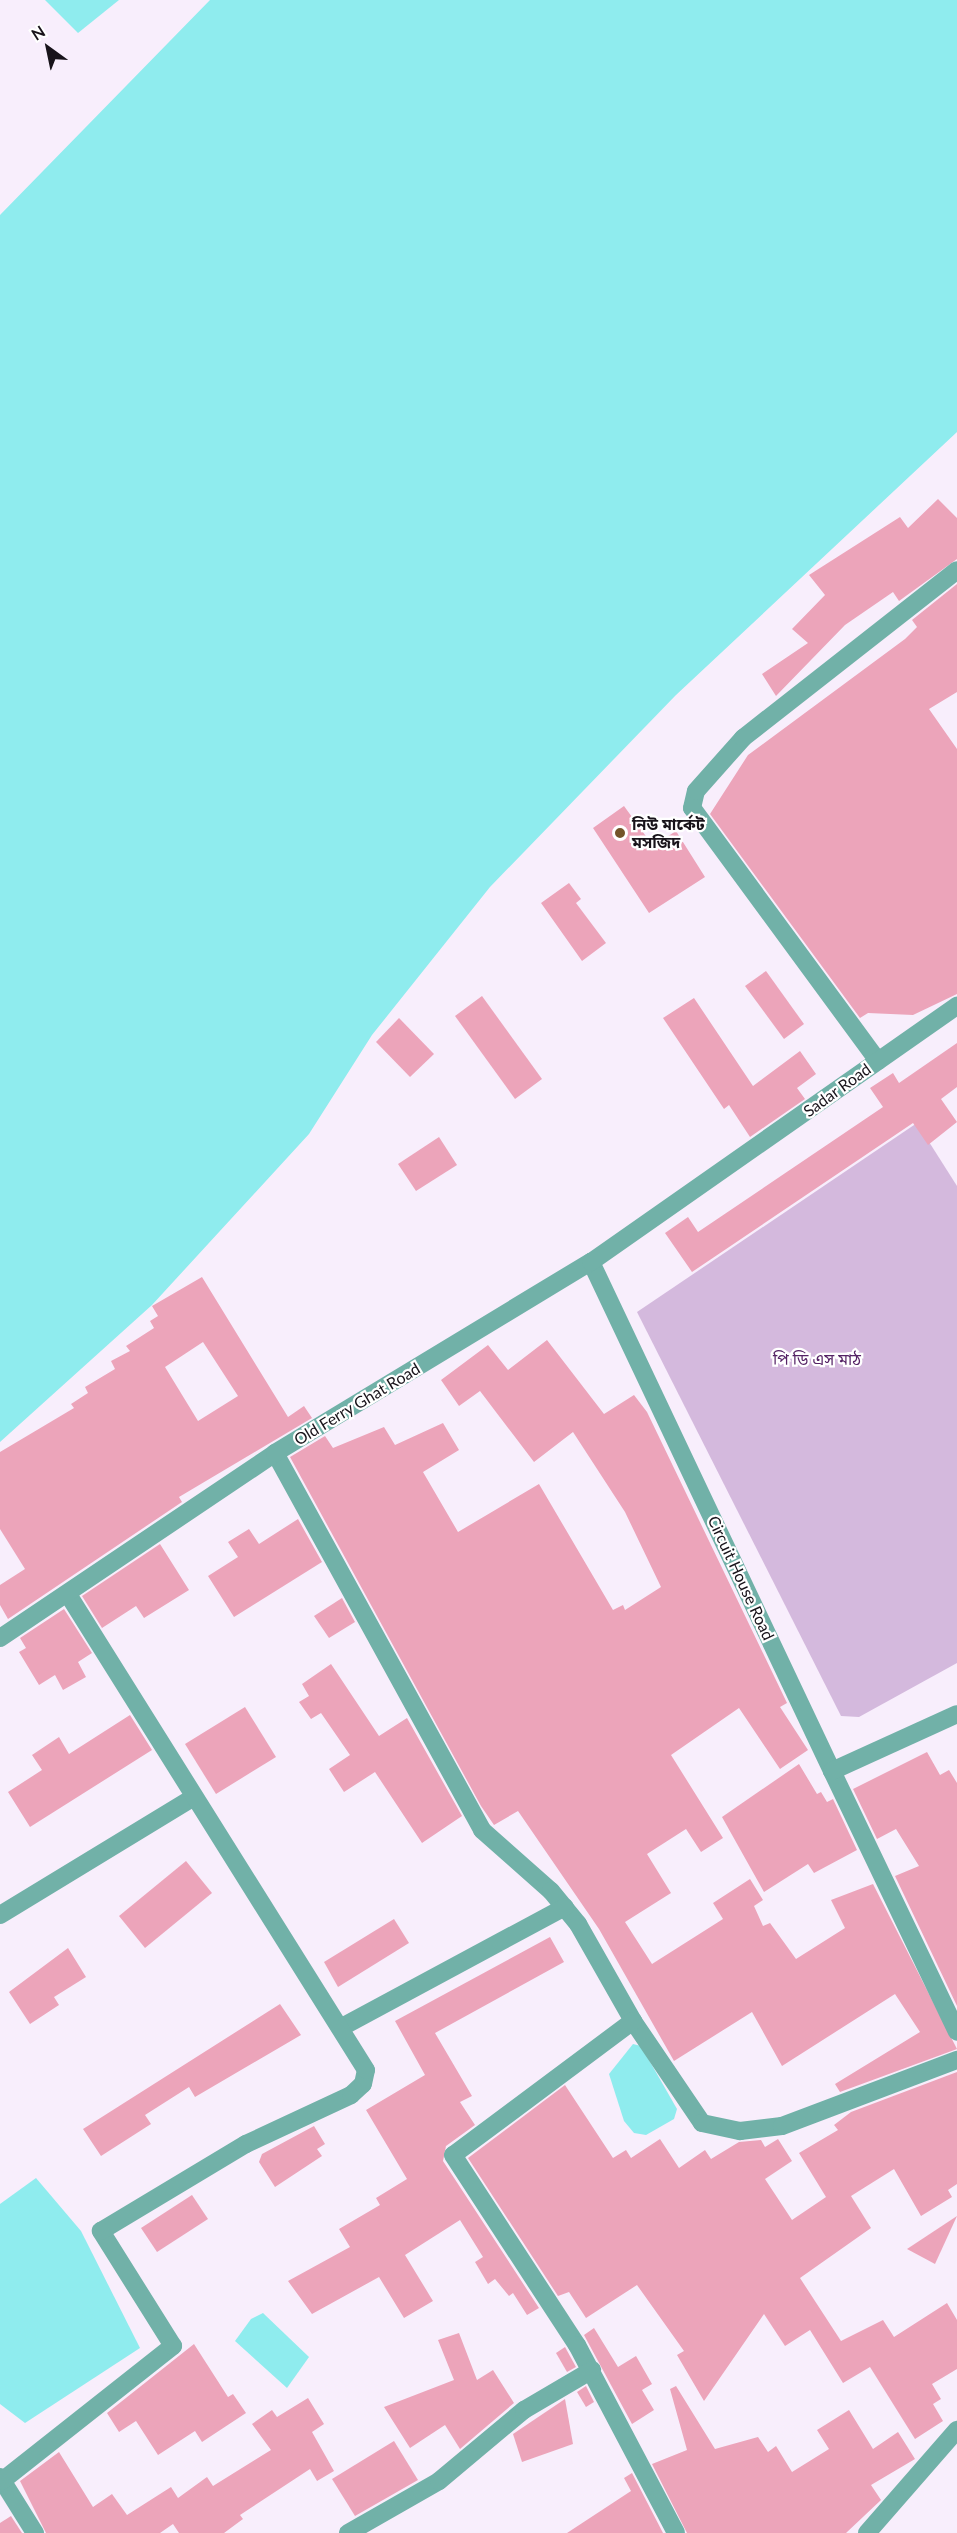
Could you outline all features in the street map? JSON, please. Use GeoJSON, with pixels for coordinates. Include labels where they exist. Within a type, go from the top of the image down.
{"type":"FeatureCollection","features":[{"type":"Feature","properties":{"kind":"street"},"geometry":{"type":"LineString","coordinates":[[878,1061],[693,808],[696,791],[742,738],[957,570]]}},
{"type":"Feature","properties":{"kind":"street","name":"Sadar Road"},"geometry":{"type":"LineString","coordinates":[[718,1176],[957,1006]]}},
{"type":"Feature","properties":{"kind":"street","name":"Old Ferry Ghat Road"},"geometry":{"type":"LineString","coordinates":[[0,1638],[69,1596],[275,1453],[591,1262],[718,1176]]}},
{"type":"Feature","properties":{"kind":"street","name":"Circuit House Road"},"geometry":{"type":"LineString","coordinates":[[591,1262],[957,2032]]}},
{"type":"Feature","properties":{"kind":"street"},"geometry":{"type":"LineString","coordinates":[[275,1453],[482,1830],[565,1907],[633,2021],[702,2123],[740,2131],[782,2126],[957,2060]]}},
{"type":"Feature","properties":{"kind":"street"},"geometry":{"type":"LineString","coordinates":[[34,2533],[1,2479],[173,2346],[101,2231],[188,2176],[351,2095],[363,2084],[366,2070],[342,2027],[191,1799],[69,1596]]}},
{"type":"Feature","properties":{"kind":"street"},"geometry":{"type":"LineString","coordinates":[[832,1771],[957,1714]]}},
{"type":"Feature","properties":{"kind":"street"},"geometry":{"type":"LineString","coordinates":[[0,1915],[191,1799]]}},
{"type":"Feature","properties":{"kind":"street"},"geometry":{"type":"LineString","coordinates":[[342,2027],[565,1907]]}},
{"type":"Feature","properties":{"kind":"street"},"geometry":{"type":"LineString","coordinates":[[633,2021],[453,2155],[592,2370],[676,2533]]}},
{"type":"Feature","properties":{"kind":"street"},"geometry":{"type":"LineString","coordinates":[[348,2533],[438,2481],[524,2410],[592,2370]]}},
{"type":"Feature","properties":{"kind":"street"},"geometry":{"type":"LineString","coordinates":[[867,2533],[957,2430]]}},
{"type":"Feature","properties":{"kind":"green space","name":"পি ডি এস মাঠ"},"geometry":{"type":"Polygon","coordinates":[[[917,1123],[957,1186],[957,1663],[859,1717],[841,1716],[637,1312],[917,1123]]]}},
{"type":"Feature","properties":{"kind":"water"},"geometry":{"type":"Polygon","coordinates":[[[45,0],[119,0],[78,33],[45,0]]]}},
{"type":"Feature","properties":{"kind":"water"},"geometry":{"type":"Polygon","coordinates":[[[210,0],[957,0],[957,432],[676,695],[490,887],[372,1035],[309,1134],[152,1305],[0,1442],[0,215],[210,0]]]}},
{"type":"Feature","properties":{"kind":"water"},"geometry":{"type":"Polygon","coordinates":[[[633,2044],[641,2046],[677,2109],[674,2119],[646,2135],[634,2133],[624,2121],[609,2074],[633,2044]]]}},
{"type":"Feature","properties":{"kind":"water"},"geometry":{"type":"Polygon","coordinates":[[[36,2178],[81,2231],[140,2348],[25,2423],[0,2404],[0,2204],[36,2178]]]}},
{"type":"Feature","properties":{"kind":"water"},"geometry":{"type":"Polygon","coordinates":[[[263,2313],[309,2357],[287,2388],[235,2341],[251,2319],[263,2313]]]}},
{"type":"Feature","properties":{"kind":"building"},"geometry":{"type":"Polygon","coordinates":[[[938,499],[957,518],[957,559],[899,601],[893,592],[845,625],[776,696],[762,674],[808,643],[792,629],[825,595],[809,575],[900,517],[908,528],[938,499]]]}},
{"type":"Feature","properties":{"kind":"building"},"geometry":{"type":"Polygon","coordinates":[[[957,584],[957,692],[929,709],[957,749],[957,994],[913,1015],[868,1013],[860,1018],[710,814],[748,755],[905,639],[917,627],[912,620],[957,584]]]}},
{"type":"Feature","properties":{"kind":"building"},"geometry":{"type":"Polygon","coordinates":[[[624,806],[653,846],[676,831],[705,877],[649,913],[593,828],[624,806]]]}},
{"type":"Feature","properties":{"kind":"building"},"geometry":{"type":"Polygon","coordinates":[[[569,883],[581,899],[576,903],[606,943],[582,961],[541,903],[569,883]]]}},
{"type":"Feature","properties":{"kind":"building"},"geometry":{"type":"Polygon","coordinates":[[[766,971],[804,1024],[784,1039],[745,986],[766,971]]]}},
{"type":"Feature","properties":{"kind":"building"},"geometry":{"type":"Polygon","coordinates":[[[482,996],[542,1079],[515,1099],[455,1016],[482,996]]]}},
{"type":"Feature","properties":{"kind":"building"},"geometry":{"type":"Polygon","coordinates":[[[694,998],[753,1086],[800,1051],[816,1074],[797,1088],[805,1099],[750,1137],[729,1105],[724,1109],[663,1018],[694,998]]]}},
{"type":"Feature","properties":{"kind":"building"},"geometry":{"type":"Polygon","coordinates":[[[399,1018],[434,1054],[410,1077],[376,1042],[399,1018]]]}},
{"type":"Feature","properties":{"kind":"building"},"geometry":{"type":"Polygon","coordinates":[[[957,1043],[957,1087],[941,1099],[957,1122],[928,1145],[913,1123],[692,1272],[665,1233],[688,1217],[698,1232],[883,1107],[870,1088],[893,1073],[899,1083],[957,1043]]]}},
{"type":"Feature","properties":{"kind":"building"},"geometry":{"type":"Polygon","coordinates":[[[439,1137],[457,1165],[416,1191],[398,1164],[439,1137]]]}},
{"type":"Feature","properties":{"kind":"building"},"geometry":{"type":"Polygon","coordinates":[[[202,1277],[288,1417],[304,1406],[312,1418],[179,1497],[182,1502],[8,1619],[0,1605],[0,1585],[25,1569],[0,1529],[0,1452],[74,1408],[71,1404],[88,1393],[85,1387],[115,1369],[111,1361],[130,1351],[126,1346],[154,1328],[150,1321],[158,1316],[152,1306],[202,1277]],[[203,1342],[165,1367],[198,1421],[238,1396],[203,1342]]]}},
{"type":"Feature","properties":{"kind":"building"},"geometry":{"type":"Polygon","coordinates":[[[547,1340],[604,1414],[634,1395],[647,1412],[787,1703],[780,1707],[808,1750],[780,1769],[739,1708],[671,1755],[723,1838],[701,1852],[686,1829],[647,1854],[671,1893],[625,1922],[652,1964],[723,1919],[713,1903],[750,1879],[763,1900],[754,1906],[763,1926],[770,1923],[796,1959],[845,1928],[831,1900],[873,1884],[957,2049],[840,2092],[835,2084],[920,2032],[895,1994],[782,2066],[752,2012],[674,2061],[599,1929],[518,1811],[494,1825],[481,1806],[290,1457],[325,1436],[333,1448],[384,1427],[395,1445],[443,1423],[459,1450],[423,1472],[458,1532],[539,1484],[613,1610],[623,1605],[625,1610],[661,1587],[625,1512],[573,1432],[534,1462],[480,1391],[459,1406],[441,1380],[488,1345],[508,1370],[547,1340]]]}},
{"type":"Feature","properties":{"kind":"building"},"geometry":{"type":"Polygon","coordinates":[[[298,1519],[322,1562],[234,1617],[208,1576],[238,1557],[228,1542],[249,1529],[259,1544],[298,1519]]]}},
{"type":"Feature","properties":{"kind":"building"},"geometry":{"type":"Polygon","coordinates":[[[160,1544],[189,1590],[144,1618],[136,1606],[102,1628],[82,1596],[160,1544]]]}},
{"type":"Feature","properties":{"kind":"building"},"geometry":{"type":"Polygon","coordinates":[[[342,1598],[355,1622],[329,1638],[314,1616],[342,1598]]]}},
{"type":"Feature","properties":{"kind":"building"},"geometry":{"type":"Polygon","coordinates":[[[64,1609],[92,1653],[78,1662],[86,1677],[63,1690],[55,1675],[39,1685],[19,1652],[26,1648],[20,1638],[64,1609]]]}},
{"type":"Feature","properties":{"kind":"building"},"geometry":{"type":"Polygon","coordinates":[[[331,1664],[379,1736],[407,1718],[462,1816],[422,1843],[375,1772],[344,1792],[329,1769],[350,1755],[321,1713],[311,1719],[299,1702],[309,1696],[302,1684],[331,1664]]]}},
{"type":"Feature","properties":{"kind":"building"},"geometry":{"type":"Polygon","coordinates":[[[245,1707],[276,1757],[216,1794],[185,1744],[245,1707]]]}},
{"type":"Feature","properties":{"kind":"building"},"geometry":{"type":"Polygon","coordinates":[[[130,1715],[152,1750],[30,1827],[8,1792],[42,1770],[32,1755],[59,1737],[69,1754],[130,1715]]]}},
{"type":"Feature","properties":{"kind":"building"},"geometry":{"type":"Polygon","coordinates":[[[927,1752],[940,1775],[949,1770],[957,1783],[957,2006],[895,1876],[919,1866],[896,1829],[877,1839],[853,1789],[927,1752]]]}},
{"type":"Feature","properties":{"kind":"building"},"geometry":{"type":"Polygon","coordinates":[[[799,1764],[817,1794],[821,1792],[827,1802],[833,1799],[857,1850],[814,1873],[808,1864],[764,1892],[722,1817],[799,1764]]]}},
{"type":"Feature","properties":{"kind":"building"},"geometry":{"type":"Polygon","coordinates":[[[186,1861],[212,1893],[145,1948],[119,1916],[186,1861]]]}},
{"type":"Feature","properties":{"kind":"building"},"geometry":{"type":"Polygon","coordinates":[[[394,1919],[409,1943],[338,1987],[324,1962],[394,1919]]]}},
{"type":"Feature","properties":{"kind":"building"},"geometry":{"type":"Polygon","coordinates":[[[550,1937],[564,1962],[435,2033],[472,2096],[460,2102],[475,2125],[446,2146],[443,2161],[539,2308],[527,2315],[513,2293],[509,2296],[495,2279],[488,2284],[475,2262],[483,2257],[460,2220],[405,2255],[433,2301],[404,2318],[379,2277],[312,2314],[288,2281],[350,2247],[339,2229],[380,2205],[376,2198],[407,2179],[366,2110],[425,2075],[395,2021],[550,1937]]]}},
{"type":"Feature","properties":{"kind":"building"},"geometry":{"type":"Polygon","coordinates":[[[68,1948],[86,1977],[54,1997],[59,2005],[30,2024],[9,1992],[68,1948]]]}},
{"type":"Feature","properties":{"kind":"building"},"geometry":{"type":"Polygon","coordinates":[[[280,2004],[301,2035],[195,2097],[189,2087],[145,2115],[151,2124],[101,2156],[83,2129],[280,2004]]]}},
{"type":"Feature","properties":{"kind":"building"},"geometry":{"type":"Polygon","coordinates":[[[957,2072],[957,2184],[948,2190],[952,2197],[921,2216],[894,2169],[851,2196],[871,2228],[800,2278],[841,2341],[883,2320],[894,2337],[947,2303],[957,2320],[957,2369],[932,2384],[941,2399],[933,2404],[943,2421],[915,2439],[870,2367],[843,2383],[810,2330],[785,2346],[764,2314],[704,2401],[677,2355],[684,2351],[637,2285],[586,2318],[569,2292],[558,2296],[468,2158],[565,2085],[613,2158],[626,2150],[631,2158],[660,2139],[679,2168],[705,2150],[711,2159],[739,2142],[761,2140],[765,2147],[778,2139],[792,2161],[765,2179],[792,2220],[826,2197],[799,2153],[838,2130],[834,2125],[851,2112],[957,2072]]]}},
{"type":"Feature","properties":{"kind":"building"},"geometry":{"type":"Polygon","coordinates":[[[314,2126],[325,2144],[317,2149],[322,2156],[275,2187],[259,2162],[262,2154],[314,2126]]]}},
{"type":"Feature","properties":{"kind":"building"},"geometry":{"type":"Polygon","coordinates":[[[192,2195],[208,2219],[157,2252],[141,2228],[192,2195]]]}},
{"type":"Feature","properties":{"kind":"building"},"geometry":{"type":"Polygon","coordinates":[[[957,2216],[935,2264],[907,2249],[957,2216]]]}},
{"type":"Feature","properties":{"kind":"building"},"geometry":{"type":"Polygon","coordinates":[[[594,2328],[618,2367],[636,2356],[652,2384],[642,2390],[654,2410],[632,2424],[584,2335],[594,2328]]]}},
{"type":"Feature","properties":{"kind":"building"},"geometry":{"type":"Polygon","coordinates":[[[459,2333],[477,2380],[493,2370],[514,2403],[460,2449],[445,2425],[410,2448],[384,2407],[454,2380],[438,2340],[459,2333]]]}},
{"type":"Feature","properties":{"kind":"building"},"geometry":{"type":"Polygon","coordinates":[[[194,2344],[228,2397],[233,2394],[246,2413],[202,2442],[195,2431],[158,2455],[136,2421],[119,2432],[107,2413],[194,2344]]]}},
{"type":"Feature","properties":{"kind":"building"},"geometry":{"type":"Polygon","coordinates":[[[565,2347],[576,2367],[567,2372],[556,2353],[565,2347]]]}},
{"type":"Feature","properties":{"kind":"building"},"geometry":{"type":"Polygon","coordinates":[[[586,2386],[594,2402],[586,2407],[577,2392],[586,2386]]]}},
{"type":"Feature","properties":{"kind":"building"},"geometry":{"type":"Polygon","coordinates":[[[676,2386],[715,2449],[758,2437],[768,2452],[776,2446],[792,2472],[829,2449],[817,2430],[849,2410],[873,2449],[898,2432],[915,2459],[871,2485],[881,2500],[846,2533],[687,2533],[652,2464],[687,2450],[670,2389],[676,2386]]]}},
{"type":"Feature","properties":{"kind":"building"},"geometry":{"type":"Polygon","coordinates":[[[308,2398],[324,2424],[312,2432],[334,2471],[317,2481],[310,2469],[240,2515],[243,2519],[224,2533],[179,2533],[173,2524],[160,2533],[46,2533],[20,2481],[59,2452],[93,2507],[112,2494],[127,2515],[171,2487],[178,2498],[207,2477],[213,2486],[271,2450],[252,2424],[272,2410],[277,2417],[308,2398]]]}},
{"type":"Feature","properties":{"kind":"building"},"geometry":{"type":"Polygon","coordinates":[[[565,2399],[573,2444],[522,2462],[513,2434],[565,2399]]]}},
{"type":"Feature","properties":{"kind":"building"},"geometry":{"type":"Polygon","coordinates":[[[394,2441],[418,2480],[355,2516],[332,2479],[394,2441]]]}},
{"type":"Feature","properties":{"kind":"building"},"geometry":{"type":"Polygon","coordinates":[[[632,2473],[663,2533],[567,2533],[631,2491],[624,2478],[632,2473]]]}},
{"type":"Feature","properties":{"kind":"building"},"geometry":{"type":"Polygon","coordinates":[[[11,2516],[22,2533],[0,2533],[0,2523],[11,2516]]]}},
{"type":"Feature","properties":{"kind":"place","name":"নিউ মার্কেট মসজিদ"},"geometry":{"type":"Point","coordinates":[620,833]}}]}
